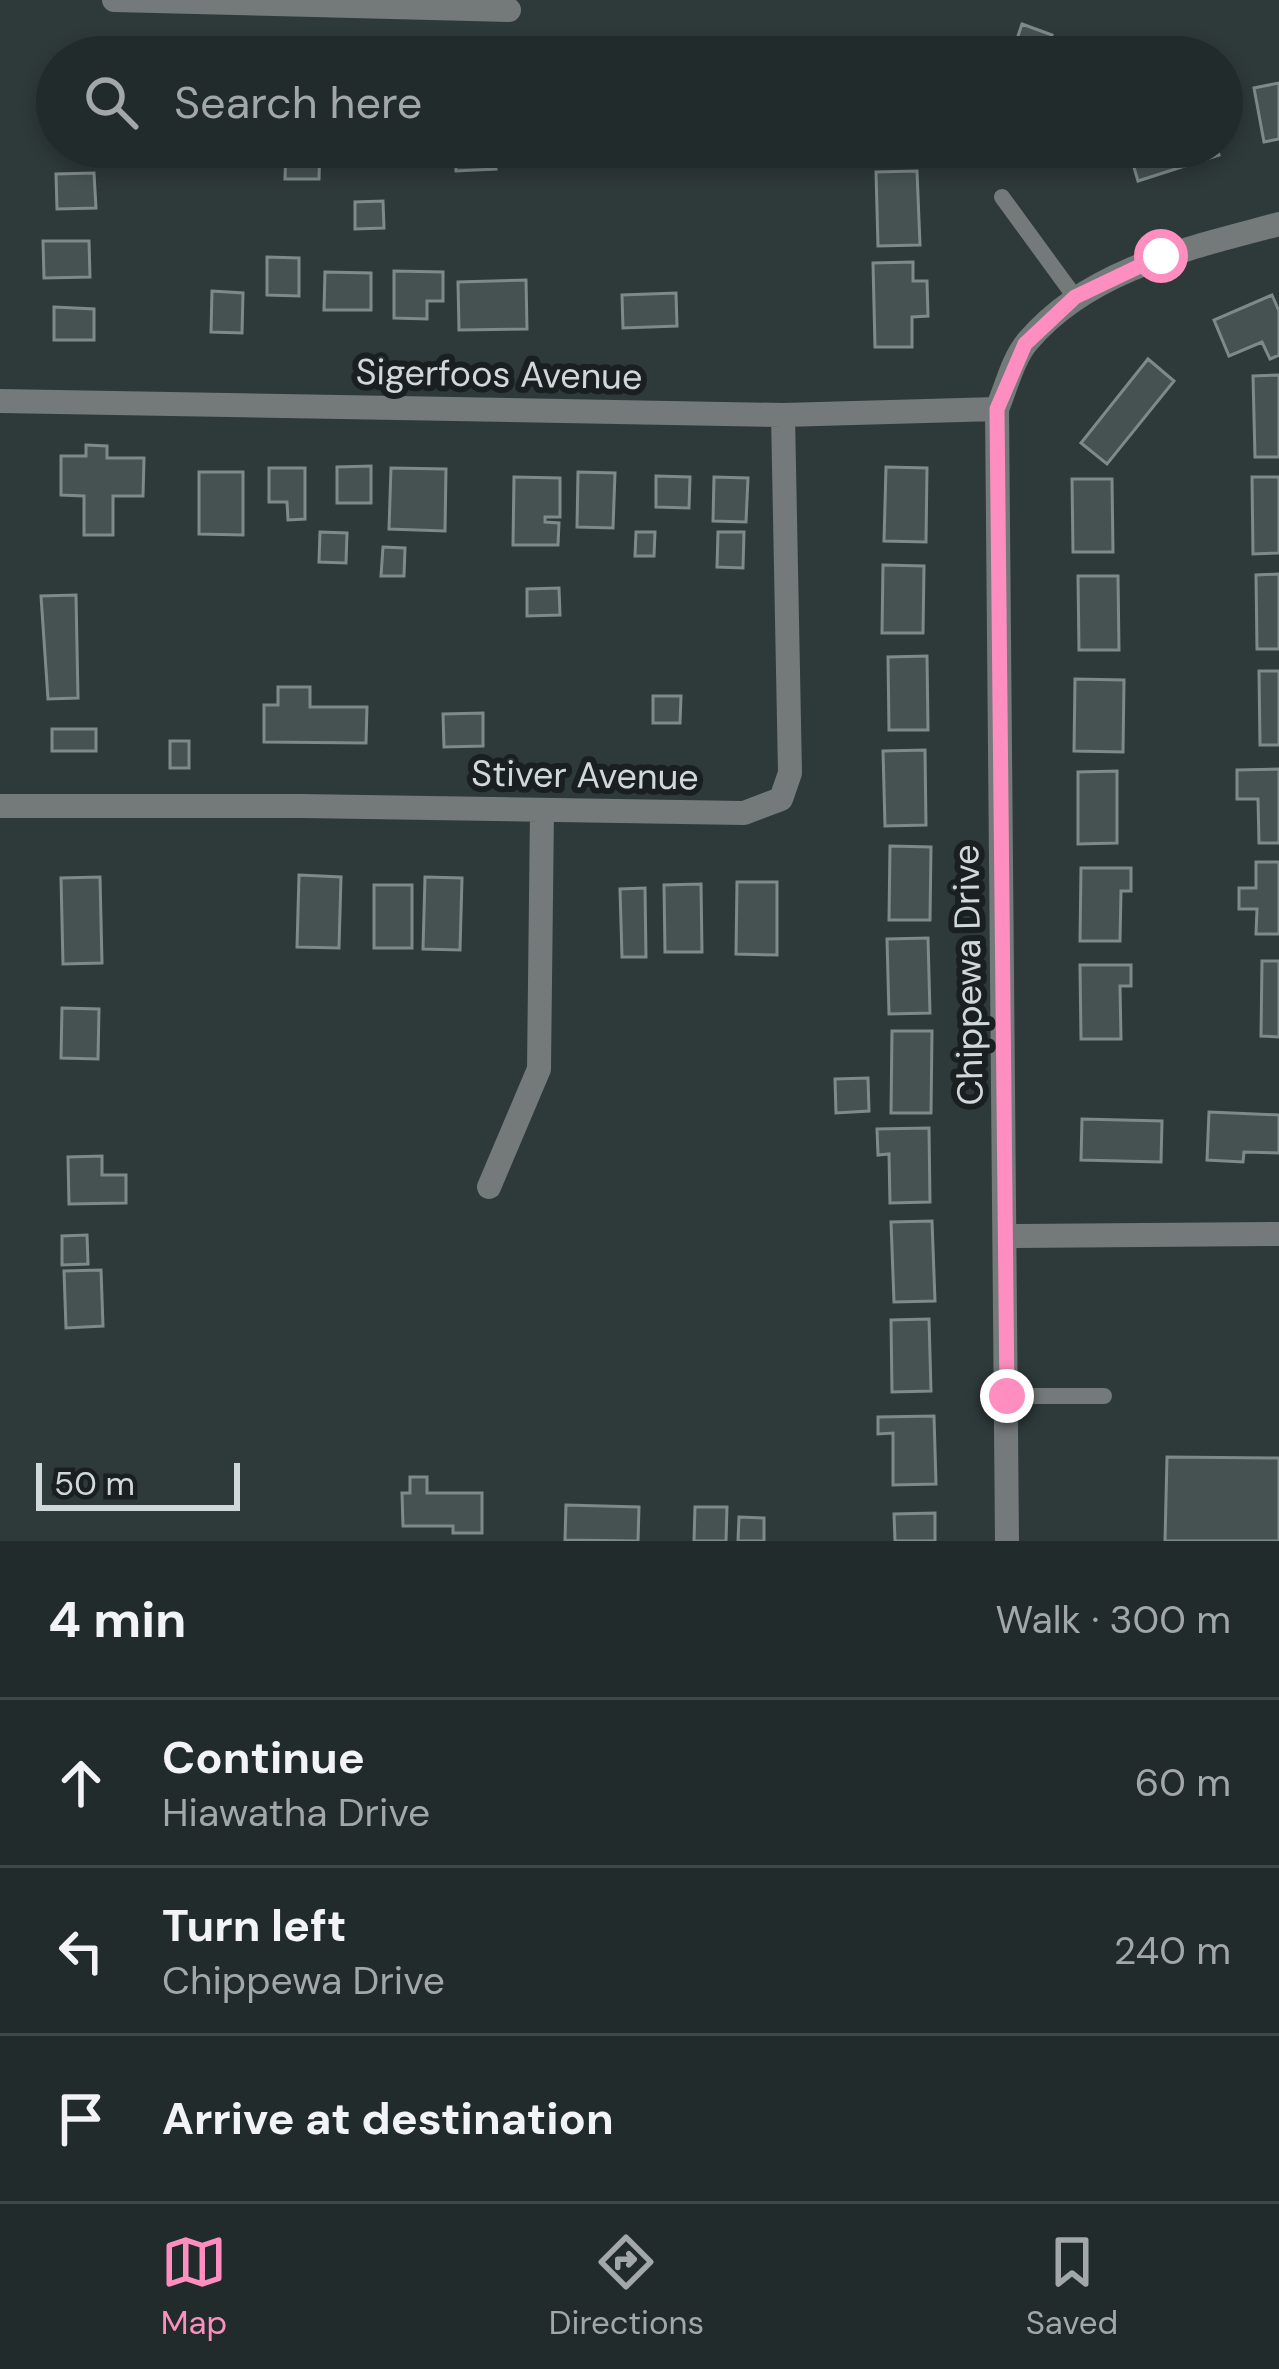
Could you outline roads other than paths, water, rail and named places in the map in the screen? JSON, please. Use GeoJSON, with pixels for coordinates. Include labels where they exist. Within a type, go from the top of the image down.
{"type":"FeatureCollection","features":[{"type":"Feature","properties":{"kind":"street"},"geometry":{"type":"LineString","coordinates":[[114,0],[509,10]]}},
{"type":"Feature","properties":{"kind":"street"},"geometry":{"type":"LineString","coordinates":[[997,409],[1025,344],[1075,297],[1161,256],[1279,224]]}},
{"type":"Feature","properties":{"kind":"street","name":"Sigerfoos Avenue"},"geometry":{"type":"LineString","coordinates":[[0,401],[783,415],[997,409]]}},
{"type":"Feature","properties":{"kind":"street","name":"Chippewa Drive"},"geometry":{"type":"LineString","coordinates":[[997,409],[1007,1541]]}},
{"type":"Feature","properties":{"kind":"street","name":"Stiver Avenue"},"geometry":{"type":"LineString","coordinates":[[0,806],[744,813],[781,799],[790,772],[783,415]]}},
{"type":"Feature","properties":{"kind":"street"},"geometry":{"type":"LineString","coordinates":[[489,1187],[539,1069],[542,810]]}},
{"type":"Feature","properties":{"kind":"street"},"geometry":{"type":"LineString","coordinates":[[1007,1237],[1279,1234]]}},
{"type":"Feature","properties":{"kind":"lane"},"geometry":{"type":"LineString","coordinates":[[1002,196],[1075,297]]}},
{"type":"Feature","properties":{"kind":"lane"},"geometry":{"type":"LineString","coordinates":[[1007,1396],[1104,1396]]}}]}
